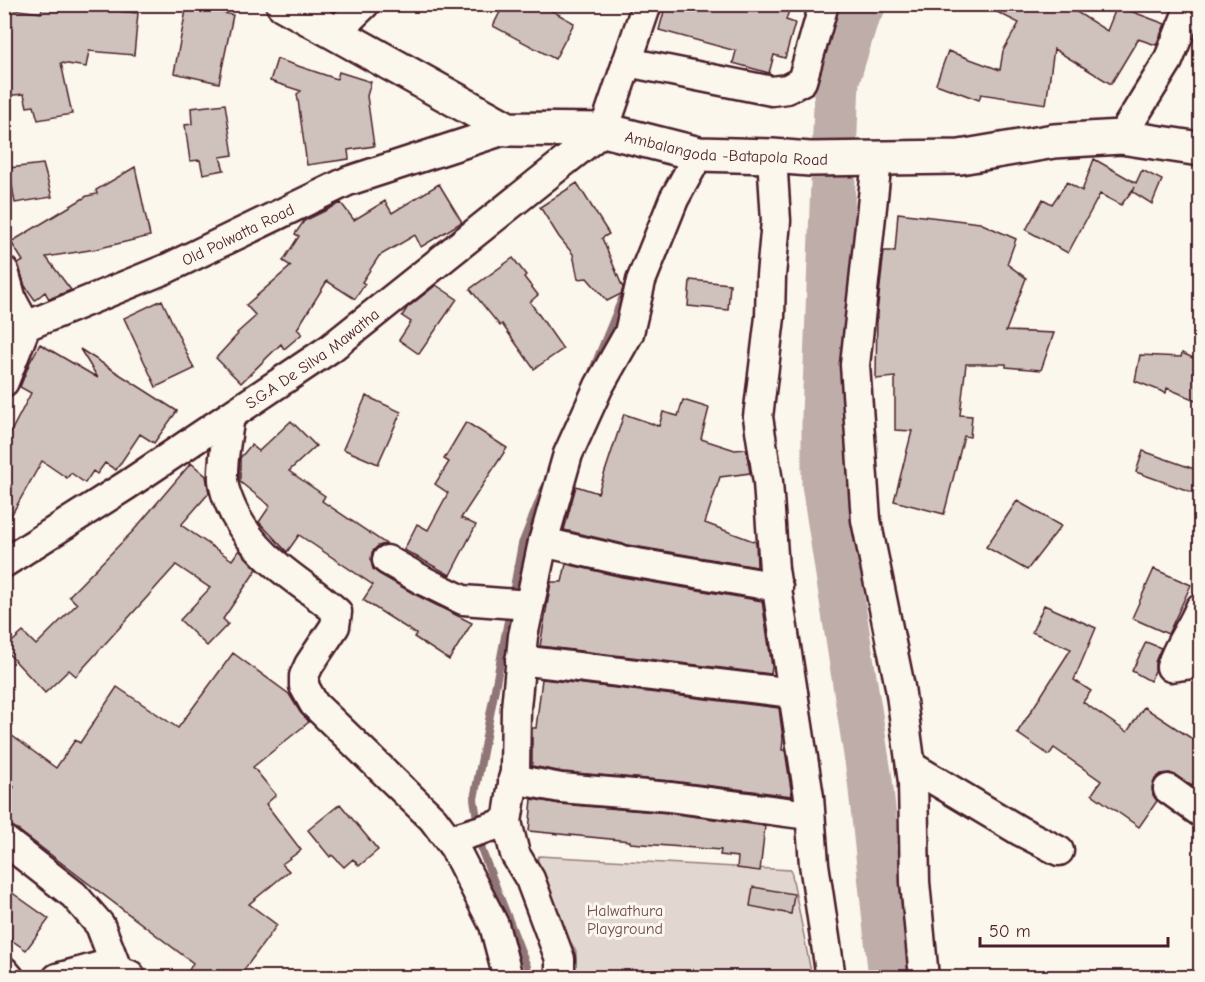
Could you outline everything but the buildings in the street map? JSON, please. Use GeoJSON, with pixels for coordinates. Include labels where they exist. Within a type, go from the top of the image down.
{"type":"FeatureCollection","features":[{"type":"Feature","properties":{"kind":"main road","name":"Ambalangoda -Batapola Road"},"geometry":{"type":"LineString","coordinates":[[283,4],[508,129],[604,130],[699,154],[810,159],[960,157],[1054,141],[1120,136],[1200,149]]}},
{"type":"Feature","properties":{"kind":"street"},"geometry":{"type":"LineString","coordinates":[[334,34],[366,4]]}},
{"type":"Feature","properties":{"kind":"street"},"geometry":{"type":"LineString","coordinates":[[604,130],[647,4]]}},
{"type":"Feature","properties":{"kind":"street"},"geometry":{"type":"LineString","coordinates":[[627,62],[772,91],[787,89],[802,81],[824,4]]}},
{"type":"Feature","properties":{"kind":"street"},"geometry":{"type":"LineString","coordinates":[[1120,136],[1168,61],[1191,4]]}},
{"type":"Feature","properties":{"kind":"street","name":"Old Polwatta Road"},"geometry":{"type":"LineString","coordinates":[[26,326],[168,268],[348,181],[508,129]]}},
{"type":"Feature","properties":{"kind":"street","name":"S.G.A De Silva Mawatha"},"geometry":{"type":"LineString","coordinates":[[4,563],[331,348],[604,130]]}},
{"type":"Feature","properties":{"kind":"street"},"geometry":{"type":"LineString","coordinates":[[560,978],[560,958],[530,879],[515,854],[507,822],[513,779],[520,660],[529,605],[543,542],[568,454],[599,386],[629,333],[641,281],[674,199],[699,154]]}},
{"type":"Feature","properties":{"kind":"street"},"geometry":{"type":"LineString","coordinates":[[772,156],[776,221],[770,317],[758,417],[768,482],[772,550],[809,797],[809,815],[826,956],[831,978]]}},
{"type":"Feature","properties":{"kind":"street"},"geometry":{"type":"LineString","coordinates":[[871,159],[855,365],[866,520],[900,687],[913,782],[915,882],[924,978]]}},
{"type":"Feature","properties":{"kind":"street"},"geometry":{"type":"LineString","coordinates":[[4,272],[12,300],[26,326],[4,382]]}},
{"type":"Feature","properties":{"kind":"street"},"geometry":{"type":"LineString","coordinates":[[230,416],[223,482],[231,507],[246,534],[266,556],[337,612],[335,626],[304,676],[304,686],[314,704],[433,819],[454,847],[494,926],[508,978]]}},
{"type":"Feature","properties":{"kind":"street"},"geometry":{"type":"LineString","coordinates":[[543,542],[625,561],[778,587]]}},
{"type":"Feature","properties":{"kind":"street"},"geometry":{"type":"LineString","coordinates":[[387,560],[463,600],[529,605]]}},
{"type":"Feature","properties":{"kind":"street"},"geometry":{"type":"LineString","coordinates":[[1200,608],[1194,622],[1176,649],[1171,667],[1200,663]]}},
{"type":"Feature","properties":{"kind":"street"},"geometry":{"type":"LineString","coordinates":[[520,660],[793,693]]}},
{"type":"Feature","properties":{"kind":"street"},"geometry":{"type":"LineString","coordinates":[[911,765],[1020,831],[1059,851]]}},
{"type":"Feature","properties":{"kind":"street"},"geometry":{"type":"LineString","coordinates":[[513,779],[561,788],[670,797],[809,815]]}},
{"type":"Feature","properties":{"kind":"street"},"geometry":{"type":"LineString","coordinates":[[1168,789],[1200,812]]}},
{"type":"Feature","properties":{"kind":"street"},"geometry":{"type":"LineString","coordinates":[[449,840],[507,822]]}},
{"type":"Feature","properties":{"kind":"street"},"geometry":{"type":"LineString","coordinates":[[4,840],[74,895],[100,925],[126,974]]}},
{"type":"Feature","properties":{"kind":"street"},"geometry":{"type":"LineString","coordinates":[[57,978],[105,964],[126,974]]}},
{"type":"Feature","properties":{"kind":"street"},"geometry":{"type":"LineString","coordinates":[[4,971],[10,978]]}},
{"type":"Feature","properties":{"kind":"green space","name":"Halwathura Playground"},"geometry":{"type":"Polygon","coordinates":[[[539,856],[791,870],[812,977],[575,977],[576,951],[530,879],[539,856]]]}},
{"type":"Feature","properties":{"kind":"waterway"},"geometry":{"type":"LineString","coordinates":[[864,4],[857,15],[837,80],[824,415],[824,484],[870,780],[891,978]]}},
{"type":"Feature","properties":{"kind":"waterway"},"geometry":{"type":"LineString","coordinates":[[592,372],[622,299]]}},
{"type":"Feature","properties":{"kind":"waterway"},"geometry":{"type":"LineString","coordinates":[[512,598],[522,544],[544,489]]}},
{"type":"Feature","properties":{"kind":"waterway"},"geometry":{"type":"LineString","coordinates":[[478,825],[474,799],[510,610]]}},
{"type":"Feature","properties":{"kind":"waterway"},"geometry":{"type":"LineString","coordinates":[[480,837],[482,851],[529,972],[529,978]]}}]}
